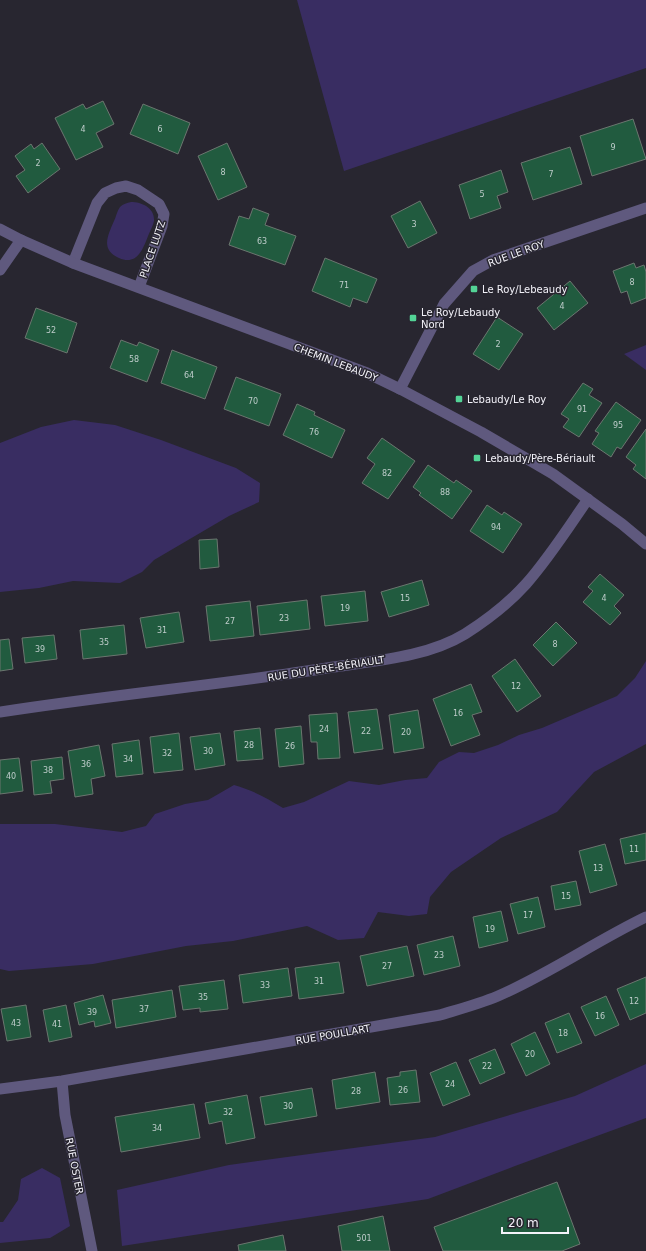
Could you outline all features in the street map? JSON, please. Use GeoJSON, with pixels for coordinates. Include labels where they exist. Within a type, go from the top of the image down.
{"type":"FeatureCollection","features":[{"type":"Feature","properties":{"kind":"street","name":"PLACE LUTZ"},"geometry":{"type":"LineString","coordinates":[[73,263],[97,203],[105,193],[116,188],[126,186],[138,190],[159,204],[164,214],[162,226],[139,287]]}},
{"type":"Feature","properties":{"kind":"street","name":"RUE LE ROY"},"geometry":{"type":"LineString","coordinates":[[400,388],[444,304],[473,271],[493,260],[646,208]]}},
{"type":"Feature","properties":{"kind":"street","name":"CHEMIN LEBAUDY"},"geometry":{"type":"LineString","coordinates":[[0,229],[73,263],[367,373],[400,388],[516,451],[553,474],[622,524],[646,544]]}},
{"type":"Feature","properties":{"kind":"street"},"geometry":{"type":"LineString","coordinates":[[0,270],[21,240]]}},
{"type":"Feature","properties":{"kind":"street","name":"RUE DU PÈRE-BÉRIAULT"},"geometry":{"type":"LineString","coordinates":[[0,712],[280,676],[410,655],[440,646],[463,636],[486,620],[516,594],[546,559],[588,499]]}},
{"type":"Feature","properties":{"kind":"street","name":"RUE POULLART"},"geometry":{"type":"LineString","coordinates":[[0,1089],[62,1081],[399,1023],[448,1013],[499,995],[646,917]]}},
{"type":"Feature","properties":{"kind":"street","name":"RUE OSTER"},"geometry":{"type":"LineString","coordinates":[[62,1081],[65,1115],[92,1251]]}},
{"type":"Feature","properties":{"kind":"shaded area"},"geometry":{"type":"Polygon","coordinates":[[[297,0],[646,0],[646,68],[344,171],[297,0]]]}},
{"type":"Feature","properties":{"kind":"shaded area"},"geometry":{"type":"Polygon","coordinates":[[[131,202],[139,203],[150,209],[154,216],[154,221],[141,251],[135,258],[125,260],[113,255],[109,251],[107,242],[119,209],[124,204],[131,202]]]}},
{"type":"Feature","properties":{"kind":"shaded area"},"geometry":{"type":"Polygon","coordinates":[[[646,345],[646,370],[624,354],[646,345]]]}},
{"type":"Feature","properties":{"kind":"shaded area"},"geometry":{"type":"Polygon","coordinates":[[[74,420],[115,425],[161,440],[236,468],[260,483],[259,502],[229,516],[154,560],[142,572],[120,583],[73,581],[39,588],[0,592],[0,443],[41,427],[74,420]]]}},
{"type":"Feature","properties":{"kind":"shaded area"},"geometry":{"type":"Polygon","coordinates":[[[646,661],[646,744],[594,772],[557,812],[501,838],[451,872],[430,897],[427,914],[409,916],[378,912],[364,938],[338,940],[307,926],[233,941],[186,946],[93,964],[9,971],[0,969],[0,824],[55,824],[122,832],[146,826],[155,814],[185,804],[208,800],[234,785],[247,789],[283,808],[304,802],[349,781],[379,785],[427,778],[439,762],[459,752],[474,753],[498,745],[519,735],[542,728],[617,696],[635,678],[646,661]]]}},
{"type":"Feature","properties":{"kind":"shaded area"},"geometry":{"type":"Polygon","coordinates":[[[646,1064],[646,1118],[428,1199],[122,1246],[117,1190],[229,1165],[435,1137],[575,1096],[646,1064]]]}},
{"type":"Feature","properties":{"kind":"shaded area"},"geometry":{"type":"Polygon","coordinates":[[[42,1168],[60,1178],[70,1226],[50,1238],[0,1243],[0,1222],[3,1222],[18,1200],[21,1179],[42,1168]]]}},
{"type":"Feature","properties":{"kind":"building"},"geometry":{"type":"Polygon","coordinates":[[[103,101],[114,124],[96,133],[103,147],[76,160],[55,118],[83,104],[86,109],[103,101]]]}},
{"type":"Feature","properties":{"kind":"building"},"geometry":{"type":"Polygon","coordinates":[[[143,104],[190,123],[178,154],[130,134],[143,104]]]}},
{"type":"Feature","properties":{"kind":"building"},"geometry":{"type":"Polygon","coordinates":[[[633,119],[646,159],[592,176],[580,136],[633,119]]]}},
{"type":"Feature","properties":{"kind":"building"},"geometry":{"type":"Polygon","coordinates":[[[42,143],[60,169],[28,193],[16,176],[25,170],[15,156],[31,144],[34,149],[42,143]]]}},
{"type":"Feature","properties":{"kind":"building"},"geometry":{"type":"Polygon","coordinates":[[[227,143],[247,187],[218,200],[198,156],[227,143]]]}},
{"type":"Feature","properties":{"kind":"building"},"geometry":{"type":"Polygon","coordinates":[[[570,147],[582,184],[533,200],[521,163],[570,147]]]}},
{"type":"Feature","properties":{"kind":"building"},"geometry":{"type":"Polygon","coordinates":[[[501,170],[508,192],[497,196],[501,208],[470,219],[459,185],[501,170]]]}},
{"type":"Feature","properties":{"kind":"building"},"geometry":{"type":"Polygon","coordinates":[[[420,201],[437,233],[408,248],[391,216],[420,201]]]}},
{"type":"Feature","properties":{"kind":"building"},"geometry":{"type":"Polygon","coordinates":[[[253,208],[269,214],[265,225],[296,236],[285,265],[229,245],[239,216],[249,219],[253,208]]]}},
{"type":"Feature","properties":{"kind":"building"},"geometry":{"type":"Polygon","coordinates":[[[325,258],[377,279],[367,303],[353,298],[350,307],[312,291],[325,258]]]}},
{"type":"Feature","properties":{"kind":"building"},"geometry":{"type":"Polygon","coordinates":[[[634,263],[636,268],[644,265],[646,272],[646,298],[631,304],[627,291],[621,293],[613,271],[634,263]]]}},
{"type":"Feature","properties":{"kind":"building"},"geometry":{"type":"Polygon","coordinates":[[[570,281],[588,303],[554,330],[537,308],[570,281]]]}},
{"type":"Feature","properties":{"kind":"building"},"geometry":{"type":"Polygon","coordinates":[[[36,308],[77,323],[67,353],[25,338],[36,308]]]}},
{"type":"Feature","properties":{"kind":"building"},"geometry":{"type":"Polygon","coordinates":[[[497,317],[523,334],[499,370],[473,354],[497,317]]]}},
{"type":"Feature","properties":{"kind":"building"},"geometry":{"type":"Polygon","coordinates":[[[121,340],[137,346],[139,342],[159,350],[147,382],[110,368],[121,340]]]}},
{"type":"Feature","properties":{"kind":"building"},"geometry":{"type":"Polygon","coordinates":[[[172,350],[217,367],[205,399],[161,383],[172,350]]]}},
{"type":"Feature","properties":{"kind":"building"},"geometry":{"type":"Polygon","coordinates":[[[236,377],[281,394],[269,426],[224,409],[236,377]]]}},
{"type":"Feature","properties":{"kind":"building"},"geometry":{"type":"Polygon","coordinates":[[[583,383],[593,389],[589,395],[602,403],[579,437],[563,427],[569,419],[561,414],[583,383]]]}},
{"type":"Feature","properties":{"kind":"building"},"geometry":{"type":"Polygon","coordinates":[[[616,402],[641,420],[621,449],[617,447],[611,457],[592,444],[599,433],[595,431],[616,402]]]}},
{"type":"Feature","properties":{"kind":"building"},"geometry":{"type":"Polygon","coordinates":[[[297,404],[315,412],[314,415],[345,430],[332,458],[283,435],[297,404]]]}},
{"type":"Feature","properties":{"kind":"building"},"geometry":{"type":"Polygon","coordinates":[[[646,429],[646,479],[633,469],[636,465],[626,457],[646,429]]]}},
{"type":"Feature","properties":{"kind":"building"},"geometry":{"type":"Polygon","coordinates":[[[382,438],[415,461],[388,499],[362,483],[375,464],[367,458],[382,438]]]}},
{"type":"Feature","properties":{"kind":"building"},"geometry":{"type":"Polygon","coordinates":[[[428,465],[454,483],[456,480],[472,491],[452,519],[419,495],[421,493],[413,487],[428,465]]]}},
{"type":"Feature","properties":{"kind":"building"},"geometry":{"type":"Polygon","coordinates":[[[487,505],[502,515],[504,512],[522,524],[503,553],[470,531],[487,505]]]}},
{"type":"Feature","properties":{"kind":"building"},"geometry":{"type":"Polygon","coordinates":[[[217,539],[219,567],[200,569],[199,540],[217,539]]]}},
{"type":"Feature","properties":{"kind":"building"},"geometry":{"type":"Polygon","coordinates":[[[600,574],[624,595],[614,606],[621,613],[610,625],[583,602],[593,591],[588,587],[600,574]]]}},
{"type":"Feature","properties":{"kind":"building"},"geometry":{"type":"Polygon","coordinates":[[[422,580],[429,605],[389,617],[381,592],[422,580]]]}},
{"type":"Feature","properties":{"kind":"building"},"geometry":{"type":"Polygon","coordinates":[[[365,591],[368,621],[325,626],[321,596],[365,591]]]}},
{"type":"Feature","properties":{"kind":"building"},"geometry":{"type":"Polygon","coordinates":[[[307,600],[310,629],[260,635],[257,606],[307,600]]]}},
{"type":"Feature","properties":{"kind":"building"},"geometry":{"type":"Polygon","coordinates":[[[250,601],[254,636],[210,641],[206,606],[250,601]]]}},
{"type":"Feature","properties":{"kind":"building"},"geometry":{"type":"Polygon","coordinates":[[[179,612],[184,642],[146,648],[140,618],[179,612]]]}},
{"type":"Feature","properties":{"kind":"building"},"geometry":{"type":"Polygon","coordinates":[[[556,622],[577,643],[553,666],[533,645],[556,622]]]}},
{"type":"Feature","properties":{"kind":"building"},"geometry":{"type":"Polygon","coordinates":[[[124,625],[127,654],[83,659],[80,630],[124,625]]]}},
{"type":"Feature","properties":{"kind":"building"},"geometry":{"type":"Polygon","coordinates":[[[54,635],[57,659],[25,663],[22,638],[54,635]]]}},
{"type":"Feature","properties":{"kind":"building"},"geometry":{"type":"Polygon","coordinates":[[[9,639],[13,669],[0,671],[0,640],[9,639]]]}},
{"type":"Feature","properties":{"kind":"building"},"geometry":{"type":"Polygon","coordinates":[[[515,659],[541,696],[517,712],[492,676],[515,659]]]}},
{"type":"Feature","properties":{"kind":"building"},"geometry":{"type":"Polygon","coordinates":[[[471,684],[482,712],[472,715],[480,735],[451,746],[433,699],[471,684]]]}},
{"type":"Feature","properties":{"kind":"building"},"geometry":{"type":"Polygon","coordinates":[[[377,709],[383,749],[354,753],[348,712],[377,709]]]}},
{"type":"Feature","properties":{"kind":"building"},"geometry":{"type":"Polygon","coordinates":[[[418,710],[424,748],[394,753],[389,715],[418,710]]]}},
{"type":"Feature","properties":{"kind":"building"},"geometry":{"type":"Polygon","coordinates":[[[337,713],[340,758],[318,759],[317,742],[311,742],[309,715],[337,713]]]}},
{"type":"Feature","properties":{"kind":"building"},"geometry":{"type":"Polygon","coordinates":[[[301,726],[304,764],[279,767],[275,729],[301,726]]]}},
{"type":"Feature","properties":{"kind":"building"},"geometry":{"type":"Polygon","coordinates":[[[260,728],[263,759],[237,761],[234,731],[260,728]]]}},
{"type":"Feature","properties":{"kind":"building"},"geometry":{"type":"Polygon","coordinates":[[[179,733],[183,770],[154,773],[150,737],[179,733]]]}},
{"type":"Feature","properties":{"kind":"building"},"geometry":{"type":"Polygon","coordinates":[[[220,733],[225,765],[195,770],[190,737],[220,733]]]}},
{"type":"Feature","properties":{"kind":"building"},"geometry":{"type":"Polygon","coordinates":[[[139,740],[143,774],[116,777],[112,744],[139,740]]]}},
{"type":"Feature","properties":{"kind":"building"},"geometry":{"type":"Polygon","coordinates":[[[99,745],[105,776],[91,779],[93,794],[75,797],[68,751],[99,745]]]}},
{"type":"Feature","properties":{"kind":"building"},"geometry":{"type":"Polygon","coordinates":[[[62,757],[64,779],[50,781],[52,793],[34,795],[31,761],[62,757]]]}},
{"type":"Feature","properties":{"kind":"building"},"geometry":{"type":"Polygon","coordinates":[[[19,758],[23,791],[0,794],[0,760],[19,758]]]}},
{"type":"Feature","properties":{"kind":"building"},"geometry":{"type":"Polygon","coordinates":[[[646,833],[646,860],[625,864],[620,839],[646,833]]]}},
{"type":"Feature","properties":{"kind":"building"},"geometry":{"type":"Polygon","coordinates":[[[605,844],[617,885],[590,893],[579,851],[605,844]]]}},
{"type":"Feature","properties":{"kind":"building"},"geometry":{"type":"Polygon","coordinates":[[[576,881],[581,905],[555,910],[551,886],[576,881]]]}},
{"type":"Feature","properties":{"kind":"building"},"geometry":{"type":"Polygon","coordinates":[[[538,897],[545,927],[518,934],[510,904],[538,897]]]}},
{"type":"Feature","properties":{"kind":"building"},"geometry":{"type":"Polygon","coordinates":[[[501,911],[508,941],[479,948],[473,917],[501,911]]]}},
{"type":"Feature","properties":{"kind":"building"},"geometry":{"type":"Polygon","coordinates":[[[453,936],[460,966],[424,975],[417,945],[453,936]]]}},
{"type":"Feature","properties":{"kind":"building"},"geometry":{"type":"Polygon","coordinates":[[[407,946],[414,976],[367,986],[360,956],[407,946]]]}},
{"type":"Feature","properties":{"kind":"building"},"geometry":{"type":"Polygon","coordinates":[[[339,962],[344,993],[299,999],[295,968],[339,962]]]}},
{"type":"Feature","properties":{"kind":"building"},"geometry":{"type":"Polygon","coordinates":[[[288,968],[292,996],[243,1003],[239,975],[288,968]]]}},
{"type":"Feature","properties":{"kind":"building"},"geometry":{"type":"Polygon","coordinates":[[[646,977],[646,1013],[630,1020],[617,989],[646,977]]]}},
{"type":"Feature","properties":{"kind":"building"},"geometry":{"type":"Polygon","coordinates":[[[224,980],[228,1009],[200,1012],[200,1008],[183,1010],[179,986],[224,980]]]}},
{"type":"Feature","properties":{"kind":"building"},"geometry":{"type":"Polygon","coordinates":[[[172,990],[176,1017],[116,1028],[112,1000],[172,990]]]}},
{"type":"Feature","properties":{"kind":"building"},"geometry":{"type":"Polygon","coordinates":[[[103,995],[111,1023],[95,1027],[94,1021],[79,1025],[74,1003],[103,995]]]}},
{"type":"Feature","properties":{"kind":"building"},"geometry":{"type":"Polygon","coordinates":[[[606,996],[619,1025],[595,1036],[581,1007],[606,996]]]}},
{"type":"Feature","properties":{"kind":"building"},"geometry":{"type":"Polygon","coordinates":[[[26,1005],[31,1037],[7,1041],[1,1009],[26,1005]]]}},
{"type":"Feature","properties":{"kind":"building"},"geometry":{"type":"Polygon","coordinates":[[[66,1005],[72,1037],[49,1042],[43,1010],[66,1005]]]}},
{"type":"Feature","properties":{"kind":"building"},"geometry":{"type":"Polygon","coordinates":[[[569,1013],[582,1043],[557,1053],[545,1023],[569,1013]]]}},
{"type":"Feature","properties":{"kind":"building"},"geometry":{"type":"Polygon","coordinates":[[[535,1032],[550,1064],[526,1076],[511,1044],[535,1032]]]}},
{"type":"Feature","properties":{"kind":"building"},"geometry":{"type":"Polygon","coordinates":[[[495,1049],[505,1073],[480,1084],[469,1060],[495,1049]]]}},
{"type":"Feature","properties":{"kind":"building"},"geometry":{"type":"Polygon","coordinates":[[[456,1062],[470,1095],[443,1106],[430,1073],[456,1062]]]}},
{"type":"Feature","properties":{"kind":"building"},"geometry":{"type":"Polygon","coordinates":[[[416,1070],[420,1102],[390,1105],[387,1078],[400,1076],[400,1072],[416,1070]]]}},
{"type":"Feature","properties":{"kind":"building"},"geometry":{"type":"Polygon","coordinates":[[[375,1072],[380,1102],[336,1109],[332,1080],[375,1072]]]}},
{"type":"Feature","properties":{"kind":"building"},"geometry":{"type":"Polygon","coordinates":[[[312,1088],[317,1116],[265,1125],[260,1097],[312,1088]]]}},
{"type":"Feature","properties":{"kind":"building"},"geometry":{"type":"Polygon","coordinates":[[[247,1095],[255,1138],[226,1144],[222,1121],[209,1124],[205,1103],[247,1095]]]}},
{"type":"Feature","properties":{"kind":"building"},"geometry":{"type":"Polygon","coordinates":[[[194,1104],[200,1138],[121,1152],[115,1117],[194,1104]]]}},
{"type":"Feature","properties":{"kind":"building"},"geometry":{"type":"Polygon","coordinates":[[[557,1182],[580,1244],[562,1251],[443,1251],[434,1227],[557,1182]]]}},
{"type":"Feature","properties":{"kind":"building"},"geometry":{"type":"Polygon","coordinates":[[[383,1216],[390,1251],[342,1251],[338,1226],[383,1216]]]}},
{"type":"Feature","properties":{"kind":"building"},"geometry":{"type":"Polygon","coordinates":[[[283,1235],[286,1251],[239,1251],[238,1245],[283,1235]]]}},
{"type":"Feature","properties":{"kind":"place","name":"Le Roy/Lebeaudy"},"geometry":{"type":"Point","coordinates":[474,289]}},
{"type":"Feature","properties":{"kind":"place","name":"Le Roy/Lebaudy Nord"},"geometry":{"type":"Point","coordinates":[413,318]}},
{"type":"Feature","properties":{"kind":"place","name":"Lebaudy/Le Roy"},"geometry":{"type":"Point","coordinates":[459,399]}},
{"type":"Feature","properties":{"kind":"place","name":"Lebaudy/Père-Bériault"},"geometry":{"type":"Point","coordinates":[477,458]}}]}
